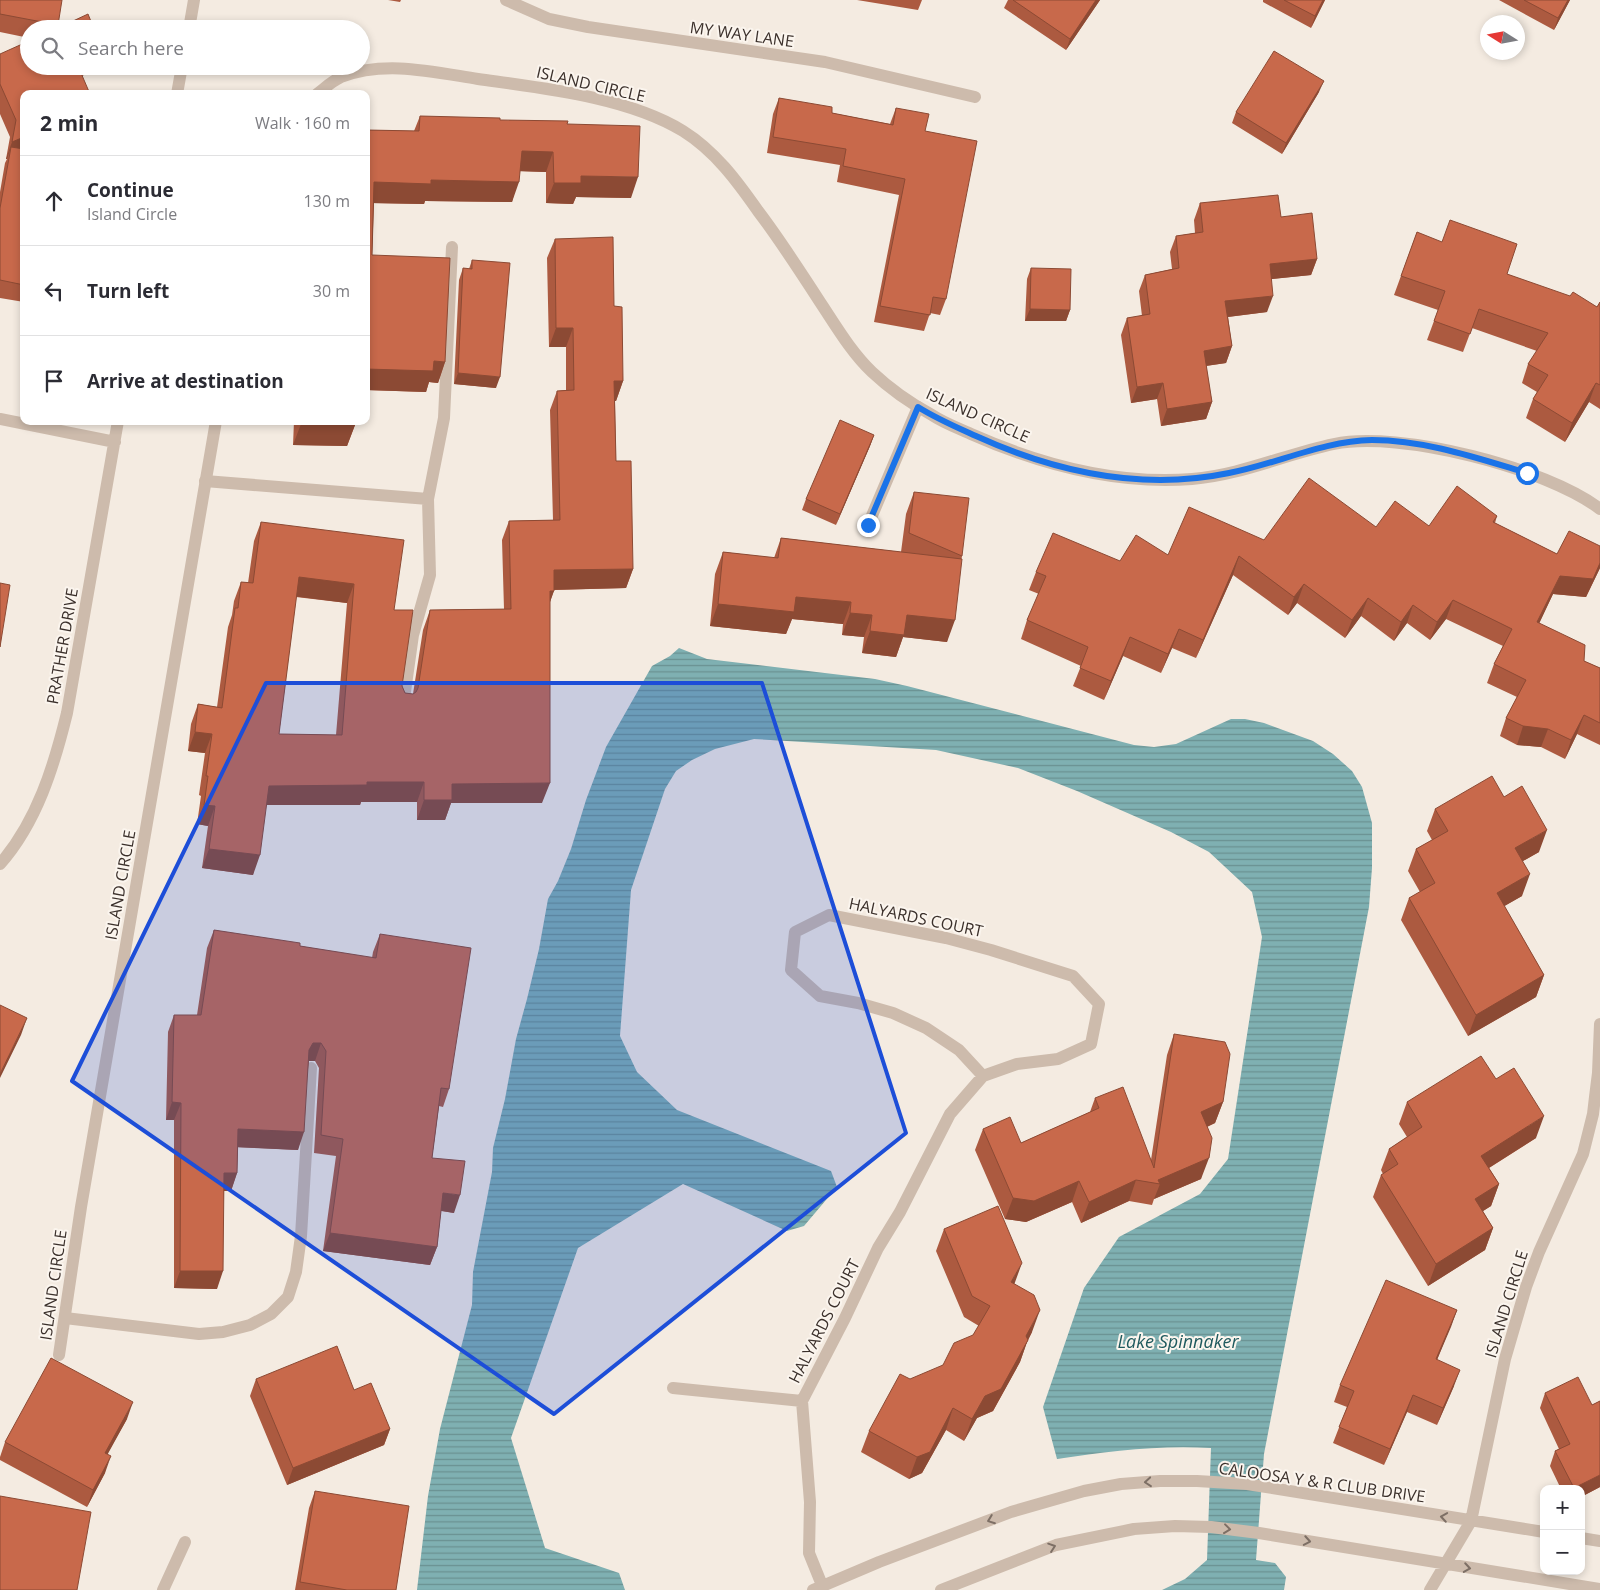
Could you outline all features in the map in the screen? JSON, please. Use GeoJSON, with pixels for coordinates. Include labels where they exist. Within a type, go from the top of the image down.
{"type":"FeatureCollection","features":[{"type":"Feature","properties":{"kind":"street"},"geometry":{"type":"LineString","coordinates":[[191,20],[194,0]]}},
{"type":"Feature","properties":{"kind":"street","name":"MY WAY LANE"},"geometry":{"type":"LineString","coordinates":[[506,0],[549,19],[588,27],[825,62],[975,97]]}},
{"type":"Feature","properties":{"kind":"street","name":"ISLAND CIRCLE"},"geometry":{"type":"LineString","coordinates":[[370,69],[412,69],[537,87],[609,102],[648,114],[684,132],[712,154],[738,182],[782,243],[846,341],[871,371],[902,397],[935,418],[1009,451],[1086,473],[1123,479],[1158,480],[1221,475],[1336,443],[1373,440],[1414,444],[1455,452],[1527,473],[1562,487],[1600,509]]}},
{"type":"Feature","properties":{"kind":"street"},"geometry":{"type":"LineString","coordinates":[[178,90],[180,75]]}},
{"type":"Feature","properties":{"kind":"street","name":"ISLAND CIRCLE"},"geometry":{"type":"LineString","coordinates":[[322,90],[338,78],[348,75]]}},
{"type":"Feature","properties":{"kind":"street"},"geometry":{"type":"LineString","coordinates":[[403,706],[413,635],[430,575],[428,499],[444,418],[452,247]]}},
{"type":"Feature","properties":{"kind":"street"},"geometry":{"type":"LineString","coordinates":[[868,525],[918,407]]}},
{"type":"Feature","properties":{"kind":"street"},"geometry":{"type":"LineString","coordinates":[[0,420],[20,424]]}},
{"type":"Feature","properties":{"kind":"street"},"geometry":{"type":"LineString","coordinates":[[26,425],[115,442]]}},
{"type":"Feature","properties":{"kind":"street","name":"PRATHER DRIVE"},"geometry":{"type":"LineString","coordinates":[[0,864],[30,819],[46,784],[58,749],[67,713],[117,425]]}},
{"type":"Feature","properties":{"kind":"street","name":"ISLAND CIRCLE"},"geometry":{"type":"LineString","coordinates":[[59,1355],[81,1207],[215,425]]}},
{"type":"Feature","properties":{"kind":"street"},"geometry":{"type":"LineString","coordinates":[[206,481],[428,499]]}},
{"type":"Feature","properties":{"kind":"street","name":"HALYARDS COURT"},"geometry":{"type":"LineString","coordinates":[[820,1589],[809,1553],[810,1502],[802,1401],[845,1318],[878,1248],[900,1212],[950,1114],[983,1076],[1017,1064],[1058,1060],[1091,1044],[1099,1004],[1073,976],[946,938],[829,915],[795,932],[791,970],[820,996],[858,1003],[893,1013],[926,1028],[959,1050],[983,1076]]}},
{"type":"Feature","properties":{"kind":"street","name":"ISLAND CIRCLE"},"geometry":{"type":"LineString","coordinates":[[1430,1590],[1471,1521],[1505,1359],[1526,1287],[1539,1252],[1584,1154],[1598,1073],[1600,1024]]}},
{"type":"Feature","properties":{"kind":"street"},"geometry":{"type":"LineString","coordinates":[[65,1318],[199,1334],[223,1332],[250,1325],[271,1314],[288,1297],[296,1272],[301,1236],[311,1068]]}},
{"type":"Feature","properties":{"kind":"street","name":"HALYARDS COURT"},"geometry":{"type":"LineString","coordinates":[[672,1388],[802,1401]]}},
{"type":"Feature","properties":{"kind":"street","name":"CALOOSA Y & R CLUB DRIVE"},"geometry":{"type":"LineString","coordinates":[[820,1589],[879,1562],[1011,1512],[1084,1491],[1121,1484],[1160,1481],[1247,1484],[1540,1531]]}},
{"type":"Feature","properties":{"kind":"street"},"geometry":{"type":"LineString","coordinates":[[941,1590],[1056,1545],[1134,1529],[1176,1526],[1195,1526],[1259,1533],[1600,1589]]}},
{"type":"Feature","properties":{"kind":"street"},"geometry":{"type":"LineString","coordinates":[[1585,1539],[1600,1541]]}},
{"type":"Feature","properties":{"kind":"street"},"geometry":{"type":"LineString","coordinates":[[163,1590],[185,1542]]}},
{"type":"Feature","properties":{"kind":"highlighted area"},"geometry":{"type":"Polygon","coordinates":[[[266,683],[762,683],[906,1133],[554,1414],[72,1081],[266,683]]]}},
{"type":"Feature","properties":{"kind":"water","name":"Lake Spinnaker"},"geometry":{"type":"Polygon","coordinates":[[[679,648],[707,659],[875,679],[1134,745],[1154,747],[1176,744],[1231,719],[1245,719],[1264,723],[1313,741],[1333,754],[1352,771],[1362,787],[1372,823],[1372,868],[1369,907],[1264,1454],[1256,1560],[1275,1563],[1286,1577],[1284,1590],[1162,1590],[1185,1579],[1207,1560],[1211,1448],[1172,1447],[1134,1449],[1057,1459],[1043,1407],[1084,1288],[1119,1237],[1200,1194],[1228,1159],[1262,937],[1252,892],[1209,852],[1171,832],[1077,791],[1018,768],[936,750],[754,739],[715,749],[692,760],[676,771],[665,789],[631,890],[620,1036],[637,1072],[677,1110],[831,1171],[837,1187],[804,1226],[787,1231],[683,1184],[578,1248],[511,1438],[545,1548],[619,1573],[625,1590],[417,1590],[428,1496],[440,1429],[472,1305],[473,1272],[492,1172],[493,1148],[505,1099],[516,1039],[539,949],[548,899],[558,881],[571,849],[586,800],[606,747],[652,666],[670,656],[679,648]]]}},
{"type":"Feature","properties":{"kind":"building"},"geometry":{"type":"Polygon","coordinates":[[[0,0],[62,0],[59,20],[32,20],[0,14],[0,0]]]}},
{"type":"Feature","properties":{"kind":"building"},"geometry":{"type":"Polygon","coordinates":[[[1013,0],[1096,0],[1070,39],[1013,0]]]}},
{"type":"Feature","properties":{"kind":"building"},"geometry":{"type":"Polygon","coordinates":[[[1284,0],[1323,0],[1315,16],[1284,0]]]}},
{"type":"Feature","properties":{"kind":"building"},"geometry":{"type":"Polygon","coordinates":[[[1524,0],[1568,0],[1558,18],[1524,0]]]}},
{"type":"Feature","properties":{"kind":"building"},"geometry":{"type":"Polygon","coordinates":[[[88,14],[90,20],[75,20],[88,14]]]}},
{"type":"Feature","properties":{"kind":"building"},"geometry":{"type":"Polygon","coordinates":[[[20,45],[20,75],[82,75],[88,90],[20,90],[20,139],[12,142],[16,120],[0,84],[0,54],[20,45]]]}},
{"type":"Feature","properties":{"kind":"building"},"geometry":{"type":"Polygon","coordinates":[[[1274,51],[1324,81],[1286,143],[1236,112],[1274,51]]]}},
{"type":"Feature","properties":{"kind":"building"},"geometry":{"type":"Polygon","coordinates":[[[779,98],[832,107],[832,113],[893,125],[896,108],[929,114],[925,131],[977,141],[946,299],[933,297],[930,315],[880,306],[905,179],[843,166],[846,149],[773,137],[779,98]]]}},
{"type":"Feature","properties":{"kind":"building"},"geometry":{"type":"Polygon","coordinates":[[[420,116],[568,121],[567,124],[640,126],[638,177],[581,176],[581,183],[554,183],[553,152],[522,151],[519,182],[431,180],[431,184],[374,182],[372,255],[450,258],[445,362],[434,361],[433,371],[370,369],[370,130],[419,131],[420,116]]]}},
{"type":"Feature","properties":{"kind":"building"},"geometry":{"type":"Polygon","coordinates":[[[11,147],[20,148],[20,284],[0,280],[0,208],[11,147]]]}},
{"type":"Feature","properties":{"kind":"building"},"geometry":{"type":"Polygon","coordinates":[[[1278,195],[1281,217],[1312,213],[1317,259],[1270,264],[1273,296],[1225,301],[1232,346],[1204,351],[1212,402],[1167,409],[1163,383],[1137,387],[1127,318],[1150,314],[1145,275],[1179,268],[1176,236],[1203,232],[1200,203],[1278,195]]]}},
{"type":"Feature","properties":{"kind":"building"},"geometry":{"type":"Polygon","coordinates":[[[1450,220],[1517,244],[1507,274],[1570,296],[1573,292],[1597,307],[1600,302],[1600,385],[1596,383],[1572,423],[1533,399],[1548,375],[1528,364],[1548,333],[1479,309],[1470,334],[1434,321],[1445,291],[1401,276],[1417,232],[1442,242],[1450,220]]]}},
{"type":"Feature","properties":{"kind":"building"},"geometry":{"type":"Polygon","coordinates":[[[613,237],[614,306],[622,307],[623,381],[614,381],[616,461],[631,461],[633,569],[554,570],[554,591],[550,591],[550,783],[452,784],[452,800],[424,800],[424,782],[367,782],[367,785],[269,786],[260,855],[209,849],[215,806],[204,805],[212,734],[195,732],[198,704],[222,708],[235,608],[238,608],[241,582],[253,583],[261,522],[404,540],[394,610],[413,610],[402,686],[405,693],[413,694],[418,688],[430,610],[511,609],[509,521],[560,520],[557,391],[574,390],[573,328],[556,328],[555,239],[613,237]],[[299,577],[279,734],[342,735],[354,584],[299,577]]]}},
{"type":"Feature","properties":{"kind":"building"},"geometry":{"type":"Polygon","coordinates":[[[472,260],[510,263],[500,377],[458,373],[463,268],[472,269],[472,260]]]}},
{"type":"Feature","properties":{"kind":"building"},"geometry":{"type":"Polygon","coordinates":[[[1031,268],[1071,269],[1070,310],[1030,309],[1031,268]]]}},
{"type":"Feature","properties":{"kind":"building"},"geometry":{"type":"Polygon","coordinates":[[[840,420],[874,435],[840,514],[806,499],[840,420]]]}},
{"type":"Feature","properties":{"kind":"building"},"geometry":{"type":"Polygon","coordinates":[[[1309,478],[1376,527],[1395,501],[1429,526],[1457,486],[1497,516],[1493,522],[1557,554],[1569,531],[1600,546],[1600,563],[1593,579],[1560,576],[1537,622],[1585,645],[1584,661],[1600,668],[1600,723],[1584,715],[1571,740],[1548,729],[1523,726],[1506,718],[1526,680],[1494,664],[1512,629],[1453,600],[1437,622],[1413,605],[1401,622],[1368,598],[1352,620],[1304,584],[1294,597],[1239,556],[1203,640],[1179,629],[1168,654],[1130,637],[1111,681],[1080,668],[1088,647],[1027,620],[1046,576],[1036,572],[1053,533],[1120,561],[1136,535],[1168,555],[1189,507],[1264,540],[1309,478]]]}},
{"type":"Feature","properties":{"kind":"building"},"geometry":{"type":"Polygon","coordinates":[[[914,492],[969,498],[962,556],[909,533],[914,492]]]}},
{"type":"Feature","properties":{"kind":"building"},"geometry":{"type":"Polygon","coordinates":[[[781,538],[962,559],[955,620],[907,615],[904,635],[870,631],[872,615],[850,613],[851,602],[796,597],[794,612],[718,604],[723,552],[778,558],[781,538]]]}},
{"type":"Feature","properties":{"kind":"building"},"geometry":{"type":"Polygon","coordinates":[[[0,583],[10,585],[0,647],[0,583]]]}},
{"type":"Feature","properties":{"kind":"building"},"geometry":{"type":"Polygon","coordinates":[[[1492,776],[1504,797],[1522,786],[1547,830],[1515,848],[1530,874],[1497,893],[1544,975],[1476,1015],[1409,898],[1435,883],[1416,849],[1448,831],[1435,809],[1492,776]]]}},
{"type":"Feature","properties":{"kind":"building"},"geometry":{"type":"Polygon","coordinates":[[[214,930],[300,943],[300,946],[376,958],[380,934],[471,948],[449,1089],[441,1088],[432,1158],[465,1161],[460,1195],[443,1193],[437,1247],[330,1233],[343,1139],[321,1135],[326,1051],[321,1043],[313,1043],[309,1050],[304,1132],[238,1129],[237,1173],[224,1173],[223,1271],[180,1271],[181,1103],[172,1102],[174,1015],[201,1015],[214,930]]]}},
{"type":"Feature","properties":{"kind":"building"},"geometry":{"type":"Polygon","coordinates":[[[0,1005],[27,1018],[0,1074],[0,1005]]]}},
{"type":"Feature","properties":{"kind":"building"},"geometry":{"type":"Polygon","coordinates":[[[1174,1034],[1225,1042],[1230,1054],[1223,1102],[1201,1112],[1212,1138],[1209,1158],[1158,1180],[1160,1184],[1136,1180],[1089,1202],[1079,1181],[1034,1201],[1013,1198],[983,1129],[1010,1117],[1021,1143],[1099,1108],[1095,1098],[1123,1087],[1154,1168],[1174,1034]]]}},
{"type":"Feature","properties":{"kind":"building"},"geometry":{"type":"Polygon","coordinates":[[[1481,1056],[1496,1079],[1514,1068],[1544,1116],[1481,1156],[1499,1184],[1475,1199],[1493,1228],[1436,1264],[1381,1175],[1398,1164],[1389,1149],[1422,1127],[1407,1102],[1481,1056]]]}},
{"type":"Feature","properties":{"kind":"building"},"geometry":{"type":"Polygon","coordinates":[[[998,1206],[1022,1263],[1011,1282],[1034,1295],[1040,1310],[1026,1336],[1028,1340],[1001,1389],[985,1396],[972,1419],[953,1408],[930,1452],[917,1457],[869,1431],[900,1374],[910,1379],[943,1365],[954,1343],[973,1335],[990,1306],[972,1296],[944,1229],[998,1206]]]}},
{"type":"Feature","properties":{"kind":"building"},"geometry":{"type":"Polygon","coordinates":[[[1386,1280],[1457,1310],[1436,1359],[1460,1370],[1443,1408],[1413,1395],[1390,1449],[1339,1427],[1354,1391],[1340,1385],[1386,1280]]]}},
{"type":"Feature","properties":{"kind":"building"},"geometry":{"type":"Polygon","coordinates":[[[337,1346],[354,1390],[371,1383],[390,1429],[293,1468],[256,1379],[337,1346]]]}},
{"type":"Feature","properties":{"kind":"building"},"geometry":{"type":"Polygon","coordinates":[[[51,1358],[133,1402],[105,1453],[111,1456],[93,1490],[5,1442],[51,1358]]]}},
{"type":"Feature","properties":{"kind":"building"},"geometry":{"type":"Polygon","coordinates":[[[1578,1377],[1592,1405],[1600,1401],[1600,1475],[1580,1485],[1572,1485],[1555,1451],[1570,1444],[1545,1393],[1578,1377]]]}},
{"type":"Feature","properties":{"kind":"building"},"geometry":{"type":"Polygon","coordinates":[[[315,1491],[409,1506],[396,1590],[347,1590],[300,1582],[315,1491]]]}},
{"type":"Feature","properties":{"kind":"building"},"geometry":{"type":"Polygon","coordinates":[[[0,1496],[91,1512],[77,1590],[0,1590],[0,1496]]]}},
{"type":"Feature","properties":{"kind":"route"},"geometry":{"type":"LineString","coordinates":[[868,525],[918,407],[935,418],[1009,451],[1086,473],[1123,479],[1194,478],[1230,473],[1336,443],[1373,440],[1414,444],[1455,452],[1527,473]]}}]}
